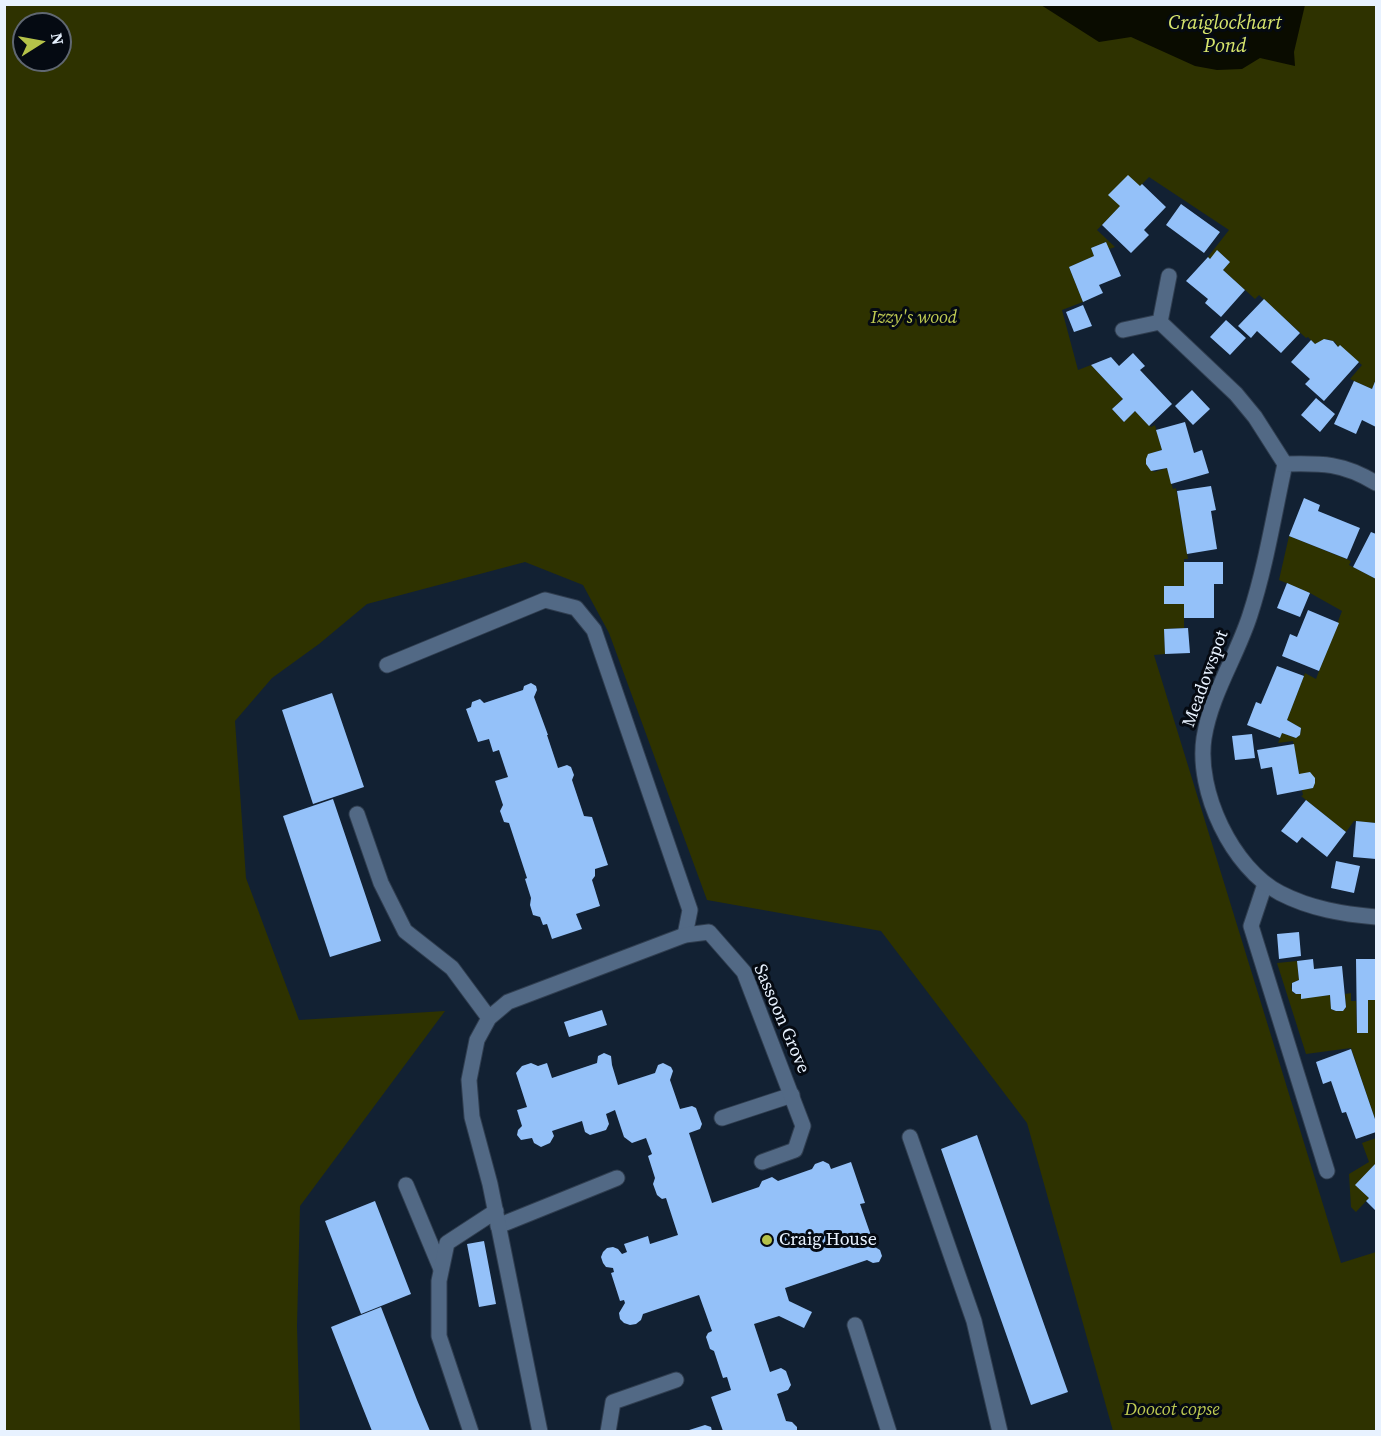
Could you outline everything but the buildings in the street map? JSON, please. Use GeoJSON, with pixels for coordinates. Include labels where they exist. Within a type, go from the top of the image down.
{"type":"FeatureCollection","features":[{"type":"Feature","properties":{"kind":"street"},"geometry":{"type":"LineString","coordinates":[[1160,322],[1169,276]]}},
{"type":"Feature","properties":{"kind":"street"},"geometry":{"type":"LineString","coordinates":[[1123,330],[1160,322]]}},
{"type":"Feature","properties":{"kind":"street"},"geometry":{"type":"LineString","coordinates":[[1160,322],[1236,394],[1255,417],[1284,464],[1312,463],[1341,466],[1377,483]]}},
{"type":"Feature","properties":{"kind":"street","name":"Meadowspot"},"geometry":{"type":"LineString","coordinates":[[1284,464],[1258,591],[1208,721],[1204,739],[1204,762],[1209,796],[1218,820],[1240,856],[1265,884],[1279,893],[1317,909],[1377,917]]}},
{"type":"Feature","properties":{"kind":"street"},"geometry":{"type":"LineString","coordinates":[[387,665],[544,600],[576,608],[594,630],[690,910],[685,935]]}},
{"type":"Feature","properties":{"kind":"street"},"geometry":{"type":"LineString","coordinates":[[357,814],[381,883],[405,931],[452,968],[489,1018]]}},
{"type":"Feature","properties":{"kind":"street"},"geometry":{"type":"LineString","coordinates":[[1265,884],[1251,926],[1328,1171]]}},
{"type":"Feature","properties":{"kind":"street","name":"Sassoon Grove"},"geometry":{"type":"LineString","coordinates":[[540,1431],[490,1184],[472,1117],[469,1080],[477,1040],[489,1018],[508,1002],[685,935],[709,932],[744,972],[803,1126],[795,1150],[762,1162]]}},
{"type":"Feature","properties":{"kind":"street"},"geometry":{"type":"LineString","coordinates":[[722,1118],[792,1095]]}},
{"type":"Feature","properties":{"kind":"street"},"geometry":{"type":"LineString","coordinates":[[910,1137],[974,1321],[1000,1431]]}},
{"type":"Feature","properties":{"kind":"street"},"geometry":{"type":"LineString","coordinates":[[471,1431],[439,1336],[439,1281],[447,1243],[497,1218],[617,1178]]}},
{"type":"Feature","properties":{"kind":"street"},"geometry":{"type":"LineString","coordinates":[[406,1185],[441,1269]]}},
{"type":"Feature","properties":{"kind":"street"},"geometry":{"type":"LineString","coordinates":[[855,1325],[889,1431]]}},
{"type":"Feature","properties":{"kind":"street"},"geometry":{"type":"LineString","coordinates":[[608,1431],[613,1402],[676,1380]]}},
{"type":"Feature","properties":{"kind":"green space"},"geometry":{"type":"Polygon","coordinates":[[[5,5],[1376,5],[1376,379],[1372,389],[1350,379],[1362,365],[1340,346],[1338,347],[1335,342],[1327,339],[1315,344],[1308,337],[1306,338],[1259,295],[1255,299],[1223,270],[1230,262],[1218,251],[1210,259],[1208,257],[1229,230],[1149,177],[1097,230],[1115,247],[1109,249],[1106,242],[1091,248],[1094,256],[1069,267],[1083,302],[1062,310],[1078,370],[1091,365],[1123,399],[1112,409],[1124,422],[1135,411],[1151,427],[1155,425],[1162,450],[1149,454],[1146,464],[1154,472],[1167,468],[1173,489],[1176,488],[1188,559],[1184,559],[1184,586],[1164,586],[1164,604],[1184,604],[1184,628],[1164,629],[1165,654],[1154,655],[1341,1263],[1376,1252],[1376,1431],[1113,1431],[1027,1123],[881,931],[707,900],[609,633],[583,585],[525,562],[367,604],[319,644],[272,678],[235,721],[246,878],[299,1020],[445,1011],[300,1206],[297,1326],[300,1431],[5,1431],[5,5]]]}},
{"type":"Feature","properties":{"kind":"green space"},"geometry":{"type":"Polygon","coordinates":[[[1289,536],[1351,561],[1349,565],[1376,579],[1376,823],[1354,821],[1346,832],[1301,796],[1303,795],[1302,790],[1313,788],[1315,778],[1299,774],[1293,741],[1278,743],[1282,733],[1295,738],[1300,735],[1301,728],[1287,720],[1305,673],[1316,679],[1342,611],[1310,593],[1279,580],[1289,536]]]}},
{"type":"Feature","properties":{"kind":"green space"},"geometry":{"type":"Polygon","coordinates":[[[1297,961],[1299,980],[1292,983],[1293,993],[1301,994],[1302,998],[1330,995],[1331,1009],[1339,1011],[1346,1008],[1345,994],[1351,993],[1351,1001],[1356,1001],[1357,1033],[1368,1000],[1376,1000],[1376,1122],[1351,1048],[1306,1054],[1277,963],[1297,961]]]}},
{"type":"Feature","properties":{"kind":"green space"},"geometry":{"type":"Polygon","coordinates":[[[1376,1138],[1376,1163],[1356,1185],[1369,1198],[1356,1212],[1351,1207],[1349,1174],[1369,1162],[1362,1143],[1376,1138]]]}},
{"type":"Feature","properties":{"kind":"water","name":"Craiglockhart Pond"},"geometry":{"type":"Polygon","coordinates":[[[1041,5],[1305,5],[1294,52],[1295,66],[1260,58],[1242,69],[1217,70],[1195,66],[1131,37],[1099,42],[1041,5]]]}},
{"type":"Feature","properties":{"kind":"place","name":"Craig House"},"geometry":{"type":"Point","coordinates":[767,1240]}},
{"type":"Feature","properties":{"kind":"park label","name":"Izzy's wood"},"geometry":{"type":"Point","coordinates":[914,318]}},
{"type":"Feature","properties":{"kind":"park label","name":"Doocot copse"},"geometry":{"type":"Point","coordinates":[1172,1410]}}]}
